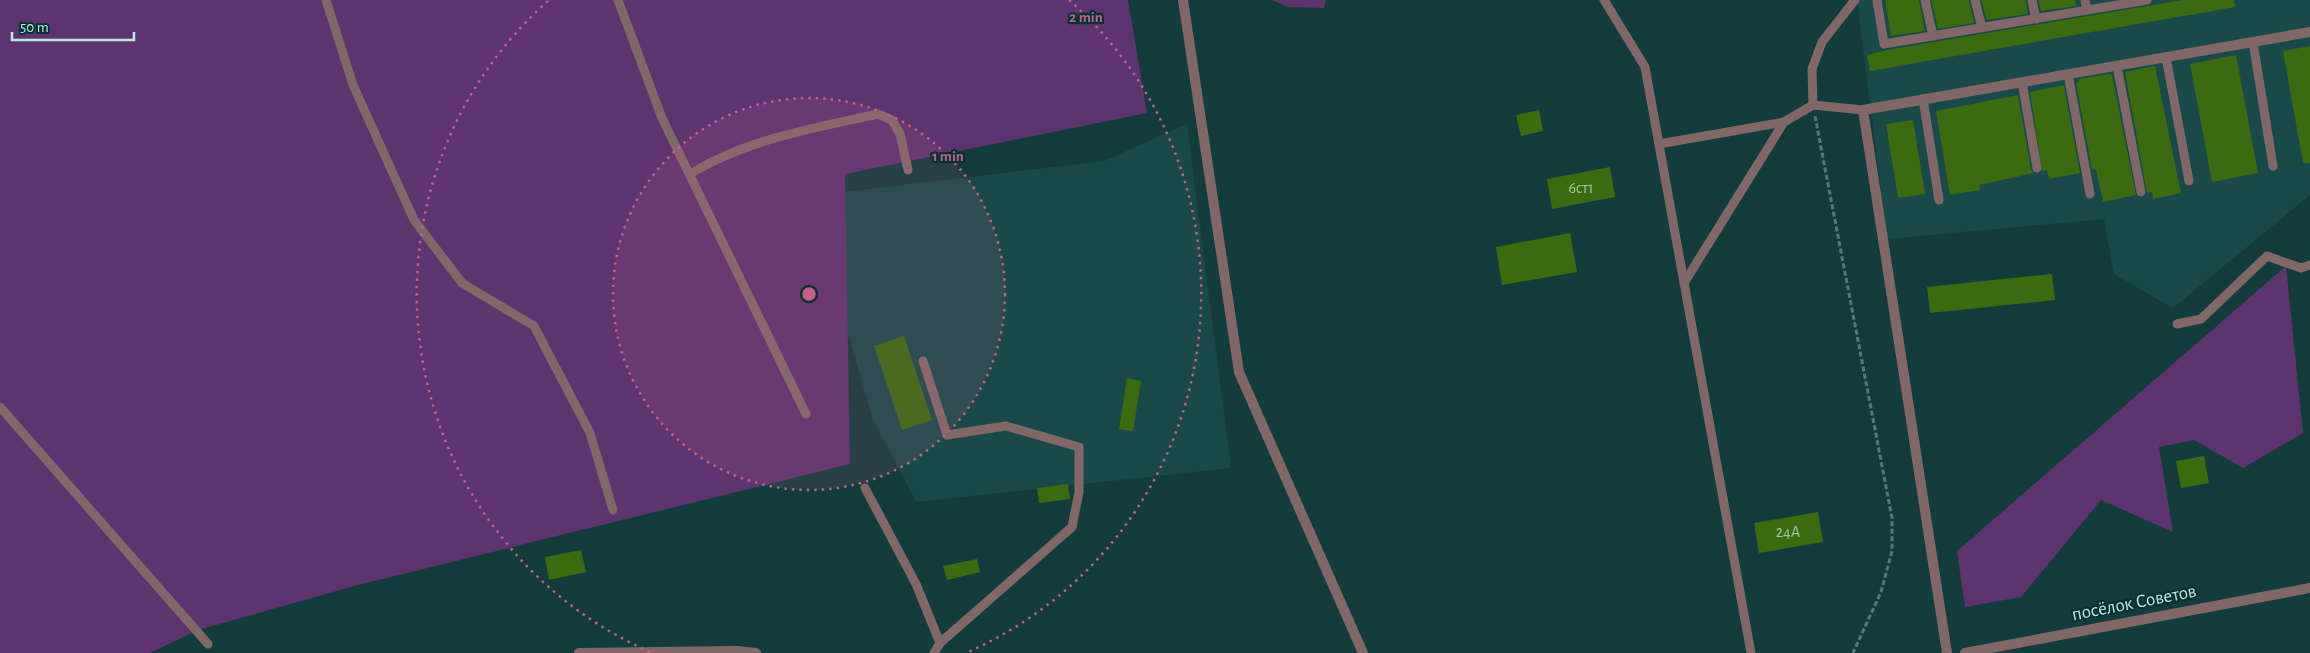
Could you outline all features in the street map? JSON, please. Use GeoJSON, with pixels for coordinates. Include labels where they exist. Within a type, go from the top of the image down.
{"type":"FeatureCollection","features":[{"type":"Feature","properties":{"kind":"street"},"geometry":{"type":"LineString","coordinates":[[1183,0],[1239,372],[1363,653]]}},
{"type":"Feature","properties":{"kind":"street"},"geometry":{"type":"LineString","coordinates":[[1947,653],[1863,110],[2310,32]]}},
{"type":"Feature","properties":{"kind":"street","name":"посёлок Советов"},"geometry":{"type":"LineString","coordinates":[[1965,653],[2310,588]]}},
{"type":"Feature","properties":{"kind":"street"},"geometry":{"type":"LineString","coordinates":[[579,653],[737,650],[756,653]]}},
{"type":"Feature","properties":{"kind":"lane"},"geometry":{"type":"LineString","coordinates":[[326,0],[353,85],[414,220],[462,283],[534,326],[590,433],[613,510]]}},
{"type":"Feature","properties":{"kind":"lane"},"geometry":{"type":"LineString","coordinates":[[618,0],[662,118],[806,414]]}},
{"type":"Feature","properties":{"kind":"lane"},"geometry":{"type":"LineString","coordinates":[[1604,0],[1644,68],[1751,653]]}},
{"type":"Feature","properties":{"kind":"lane"},"geometry":{"type":"LineString","coordinates":[[1813,105],[1812,69],[1822,42],[1855,0]]}},
{"type":"Feature","properties":{"kind":"lane"},"geometry":{"type":"LineString","coordinates":[[1877,0],[1884,44],[2142,0]]}},
{"type":"Feature","properties":{"kind":"lane"},"geometry":{"type":"LineString","coordinates":[[1925,0],[1933,36]]}},
{"type":"Feature","properties":{"kind":"lane"},"geometry":{"type":"LineString","coordinates":[[1975,0],[1982,28]]}},
{"type":"Feature","properties":{"kind":"lane"},"geometry":{"type":"LineString","coordinates":[[2032,0],[2036,18]]}},
{"type":"Feature","properties":{"kind":"lane"},"geometry":{"type":"LineString","coordinates":[[2085,0],[2087,10]]}},
{"type":"Feature","properties":{"kind":"lane"},"geometry":{"type":"LineString","coordinates":[[2253,42],[2273,166]]}},
{"type":"Feature","properties":{"kind":"lane"},"geometry":{"type":"LineString","coordinates":[[2166,57],[2188,181]]}},
{"type":"Feature","properties":{"kind":"lane"},"geometry":{"type":"LineString","coordinates":[[2117,66],[2141,192]]}},
{"type":"Feature","properties":{"kind":"lane"},"geometry":{"type":"LineString","coordinates":[[2068,74],[2090,194]]}},
{"type":"Feature","properties":{"kind":"lane"},"geometry":{"type":"LineString","coordinates":[[2022,82],[2037,168]]}},
{"type":"Feature","properties":{"kind":"lane"},"geometry":{"type":"LineString","coordinates":[[1923,99],[1939,200]]}},
{"type":"Feature","properties":{"kind":"lane"},"geometry":{"type":"LineString","coordinates":[[1658,144],[1784,122],[1813,105],[1863,110]]}},
{"type":"Feature","properties":{"kind":"lane"},"geometry":{"type":"LineString","coordinates":[[690,174],[712,161],[772,138],[878,114],[892,120],[900,134],[908,170]]}},
{"type":"Feature","properties":{"kind":"lane"},"geometry":{"type":"LineString","coordinates":[[1684,283],[1784,122]]}},
{"type":"Feature","properties":{"kind":"lane"},"geometry":{"type":"LineString","coordinates":[[2177,324],[2200,319],[2267,256],[2301,268],[2310,265]]}},
{"type":"Feature","properties":{"kind":"lane"},"geometry":{"type":"LineString","coordinates":[[923,362],[947,434],[1006,426],[1079,447],[1080,492],[1072,527],[940,643],[934,653]]}},
{"type":"Feature","properties":{"kind":"lane"},"geometry":{"type":"LineString","coordinates":[[0,407],[208,644]]}},
{"type":"Feature","properties":{"kind":"lane"},"geometry":{"type":"LineString","coordinates":[[865,488],[916,584],[940,643]]}},
{"type":"Feature","properties":{"kind":"path"},"geometry":{"type":"LineString","coordinates":[[1813,105],[1892,518],[1892,551],[1883,584],[1853,653]]}},
{"type":"Feature","properties":{"kind":"shaded area"},"geometry":{"type":"Polygon","coordinates":[[[0,0],[1128,0],[1147,113],[845,174],[850,464],[354,586],[198,630],[150,653],[0,653],[0,0]]]}},
{"type":"Feature","properties":{"kind":"shaded area"},"geometry":{"type":"Polygon","coordinates":[[[1272,0],[1326,0],[1324,8],[1288,7],[1272,0]]]}},
{"type":"Feature","properties":{"kind":"shaded area"},"geometry":{"type":"Polygon","coordinates":[[[1857,0],[2310,0],[2310,195],[2173,308],[2114,274],[2104,219],[1887,239],[1857,0]]]}},
{"type":"Feature","properties":{"kind":"shaded area"},"geometry":{"type":"Polygon","coordinates":[[[1187,124],[1231,468],[916,502],[872,417],[809,196],[1104,161],[1187,124]]]}},
{"type":"Feature","properties":{"kind":"shaded area"},"geometry":{"type":"Polygon","coordinates":[[[2286,266],[2303,433],[2243,468],[2194,440],[2159,447],[2173,532],[2101,500],[2021,597],[1965,607],[1957,551],[2286,266]]]}},
{"type":"Feature","properties":{"kind":"building"},"geometry":{"type":"Polygon","coordinates":[[[1885,0],[1919,0],[1925,31],[1891,36],[1885,0]]]}},
{"type":"Feature","properties":{"kind":"building"},"geometry":{"type":"Polygon","coordinates":[[[1931,0],[1969,0],[1974,23],[1938,29],[1931,0]]]}},
{"type":"Feature","properties":{"kind":"building"},"geometry":{"type":"Polygon","coordinates":[[[1981,0],[2026,0],[2028,14],[1987,20],[1981,0]]]}},
{"type":"Feature","properties":{"kind":"building"},"geometry":{"type":"Polygon","coordinates":[[[2038,0],[2075,0],[2076,6],[2041,11],[2038,0]]]}},
{"type":"Feature","properties":{"kind":"building"},"geometry":{"type":"Polygon","coordinates":[[[2182,0],[2234,0],[2235,7],[1870,71],[1867,55],[1893,49],[2182,0]]]}},
{"type":"Feature","properties":{"kind":"building"},"geometry":{"type":"Polygon","coordinates":[[[2310,46],[2310,163],[2303,163],[2283,51],[2310,46]]]}},
{"type":"Feature","properties":{"kind":"building"},"geometry":{"type":"Polygon","coordinates":[[[2236,55],[2258,173],[2212,182],[2190,64],[2236,55]]]}},
{"type":"Feature","properties":{"kind":"building"},"geometry":{"type":"Polygon","coordinates":[[[2155,66],[2181,193],[2153,199],[2152,192],[2147,193],[2125,72],[2155,66]]]}},
{"type":"Feature","properties":{"kind":"building"},"geometry":{"type":"Polygon","coordinates":[[[2107,74],[2112,75],[2136,195],[2103,202],[2096,169],[2092,170],[2076,83],[2079,82],[2079,79],[2107,74]]]}},
{"type":"Feature","properties":{"kind":"building"},"geometry":{"type":"Polygon","coordinates":[[[2064,85],[2080,173],[2049,179],[2047,170],[2042,171],[2030,92],[2064,85]]]}},
{"type":"Feature","properties":{"kind":"building"},"geometry":{"type":"Polygon","coordinates":[[[2018,95],[2031,169],[2034,173],[1979,185],[1980,190],[1950,195],[1936,111],[2018,95]]]}},
{"type":"Feature","properties":{"kind":"building"},"geometry":{"type":"Polygon","coordinates":[[[1539,110],[1543,131],[1521,136],[1516,115],[1539,110]]]}},
{"type":"Feature","properties":{"kind":"building"},"geometry":{"type":"Polygon","coordinates":[[[1913,120],[1925,194],[1898,198],[1886,124],[1913,120]]]}},
{"type":"Feature","properties":{"kind":"building"},"geometry":{"type":"Polygon","coordinates":[[[1610,167],[1615,197],[1552,209],[1547,179],[1610,167]]]}},
{"type":"Feature","properties":{"kind":"building"},"geometry":{"type":"Polygon","coordinates":[[[1570,233],[1577,272],[1502,285],[1496,247],[1570,233]]]}},
{"type":"Feature","properties":{"kind":"building"},"geometry":{"type":"Polygon","coordinates":[[[2052,274],[2055,300],[1930,313],[1927,287],[2052,274]]]}},
{"type":"Feature","properties":{"kind":"building"},"geometry":{"type":"Polygon","coordinates":[[[904,336],[932,420],[902,430],[874,346],[904,336]]]}},
{"type":"Feature","properties":{"kind":"building"},"geometry":{"type":"Polygon","coordinates":[[[1127,378],[1141,381],[1133,431],[1119,429],[1127,378]]]}},
{"type":"Feature","properties":{"kind":"building"},"geometry":{"type":"Polygon","coordinates":[[[2204,456],[2209,483],[2181,488],[2176,461],[2204,456]]]}},
{"type":"Feature","properties":{"kind":"building"},"geometry":{"type":"Polygon","coordinates":[[[1068,484],[1070,499],[1039,503],[1037,488],[1068,484]]]}},
{"type":"Feature","properties":{"kind":"building"},"geometry":{"type":"Polygon","coordinates":[[[1818,512],[1823,542],[1759,553],[1754,523],[1818,512]]]}},
{"type":"Feature","properties":{"kind":"building"},"geometry":{"type":"Polygon","coordinates":[[[581,550],[586,572],[549,580],[545,557],[581,550]]]}},
{"type":"Feature","properties":{"kind":"building"},"geometry":{"type":"Polygon","coordinates":[[[977,559],[980,572],[947,580],[943,566],[977,559]]]}}]}
